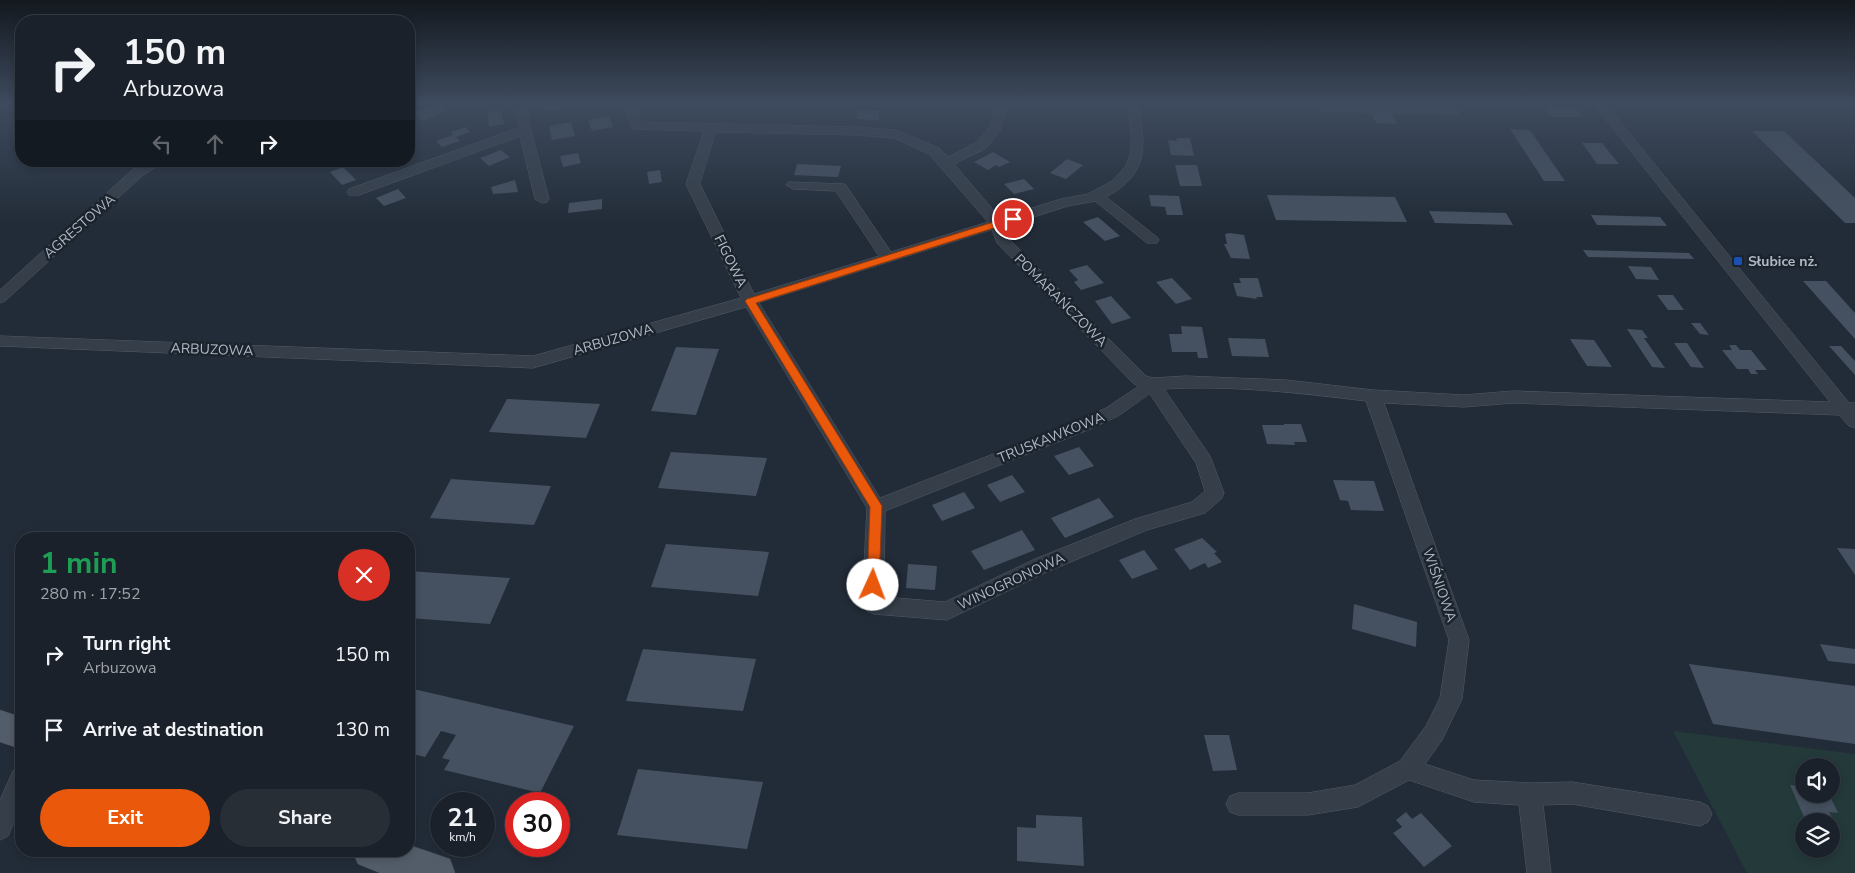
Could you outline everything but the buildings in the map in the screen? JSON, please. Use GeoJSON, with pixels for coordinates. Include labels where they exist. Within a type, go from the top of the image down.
{"type":"FeatureCollection","features":[{"type":"Feature","properties":{"kind":"main road"},"geometry":{"type":"LineString","coordinates":[[0,726],[15,731]]}},
{"type":"Feature","properties":{"kind":"main road"},"geometry":{"type":"LineString","coordinates":[[389,857],[436,873]]}},
{"type":"Feature","properties":{"kind":"street"},"geometry":{"type":"LineString","coordinates":[[354,192],[490,143]]}},
{"type":"Feature","properties":{"kind":"street"},"geometry":{"type":"LineString","coordinates":[[528,143],[542,199]]}},
{"type":"Feature","properties":{"kind":"street","name":"FIGOWA"},"geometry":{"type":"LineString","coordinates":[[706,143],[693,184],[750,301],[876,506]]}},
{"type":"Feature","properties":{"kind":"street","name":"POMARAŃCZOWA"},"geometry":{"type":"LineString","coordinates":[[916,143],[934,151],[946,163],[997,224],[1002,240],[1140,380],[1153,384]]}},
{"type":"Feature","properties":{"kind":"street"},"geometry":{"type":"LineString","coordinates":[[946,163],[983,143]]}},
{"type":"Feature","properties":{"kind":"street","name":"ARBUZOWA"},"geometry":{"type":"LineString","coordinates":[[0,341],[533,362],[750,301],[1066,202],[1097,196],[1109,189],[1132,168],[1137,153],[1137,143]]}},
{"type":"Feature","properties":{"kind":"street"},"geometry":{"type":"LineString","coordinates":[[1631,143],[1852,413]]}},
{"type":"Feature","properties":{"kind":"street","name":"AGRESTOWA"},"geometry":{"type":"LineString","coordinates":[[0,298],[137,173],[146,167]]}},
{"type":"Feature","properties":{"kind":"street"},"geometry":{"type":"LineString","coordinates":[[793,185],[840,187],[888,258]]}},
{"type":"Feature","properties":{"kind":"street"},"geometry":{"type":"LineString","coordinates":[[1097,196],[1152,240]]}},
{"type":"Feature","properties":{"kind":"street"},"geometry":{"type":"LineString","coordinates":[[1153,384],[1186,382],[1286,386],[1373,396],[1464,401],[1513,397],[1852,413]]}},
{"type":"Feature","properties":{"kind":"street","name":"TRUSKAWKOWA"},"geometry":{"type":"LineString","coordinates":[[876,506],[1082,426],[1112,412],[1153,384]]}},
{"type":"Feature","properties":{"kind":"street","name":"WINOGRONOWA"},"geometry":{"type":"LineString","coordinates":[[876,506],[874,606],[947,611],[1042,565],[1142,524],[1198,508],[1215,493],[1204,461],[1162,404],[1153,384]]}},
{"type":"Feature","properties":{"kind":"street","name":"WIŚNIOWA"},"geometry":{"type":"LineString","coordinates":[[1238,804],[1308,804],[1358,796],[1408,770],[1434,733],[1451,699],[1459,640],[1373,396]]}},
{"type":"Feature","properties":{"kind":"street"},"geometry":{"type":"LineString","coordinates":[[1408,770],[1474,791],[1530,794],[1572,792],[1700,814]]}},
{"type":"Feature","properties":{"kind":"street"},"geometry":{"type":"LineString","coordinates":[[0,828],[15,793]]}},
{"type":"Feature","properties":{"kind":"street"},"geometry":{"type":"LineString","coordinates":[[1530,794],[1539,873]]}},
{"type":"Feature","properties":{"kind":"green space"},"geometry":{"type":"Polygon","coordinates":[[[1673,731],[1855,754],[1855,873],[1747,873],[1673,731]]]}},
{"type":"Feature","properties":{"kind":"place","name":"Słubice nż."},"geometry":{"type":"Point","coordinates":[1738,261]}},
{"type":"Feature","properties":{"kind":"route"},"geometry":{"type":"LineString","coordinates":[[873,585],[876,506],[750,301],[1013,219]]}}]}
